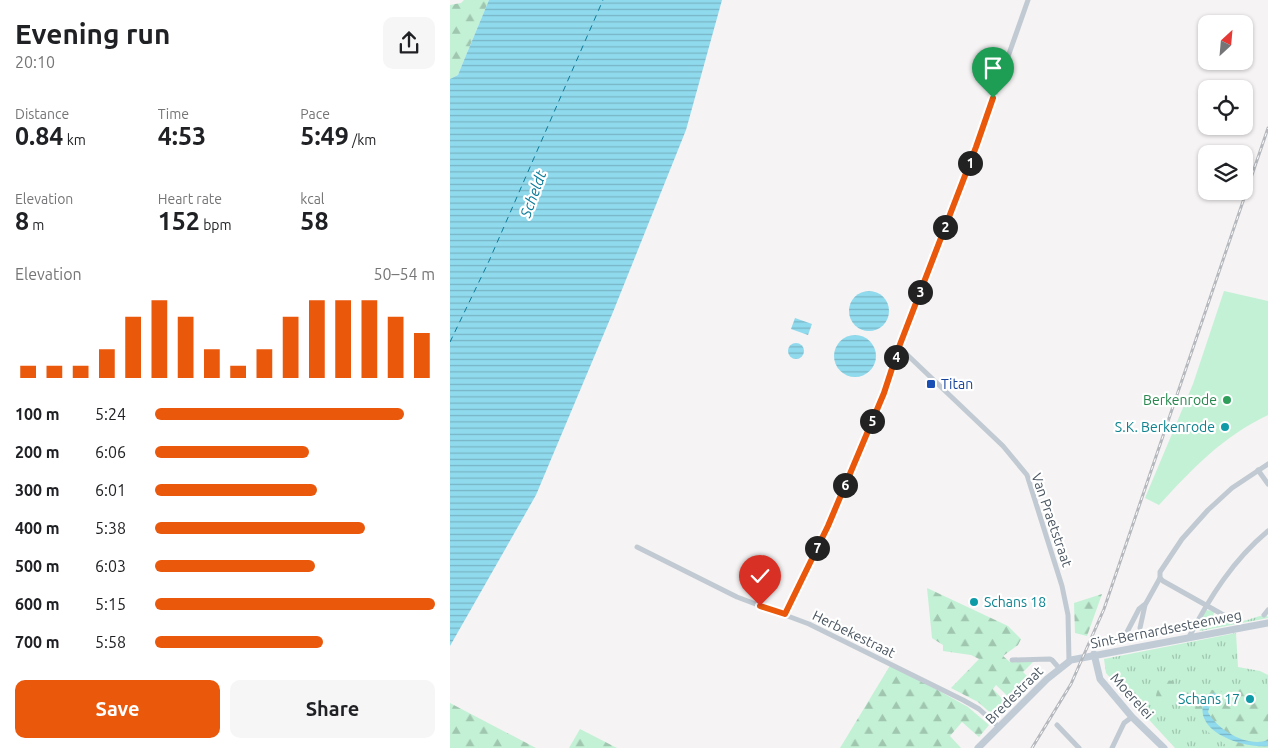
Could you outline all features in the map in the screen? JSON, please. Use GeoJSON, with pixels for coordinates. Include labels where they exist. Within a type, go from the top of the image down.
{"type":"FeatureCollection","features":[{"type":"Feature","properties":{"kind":"main road","name":"Sint-Bernardsesteenweg"},"geometry":{"type":"LineString","coordinates":[[1069,661],[1094,654],[1268,623]]}},
{"type":"Feature","properties":{"kind":"main road","name":"Moerelei"},"geometry":{"type":"LineString","coordinates":[[1094,654],[1100,678],[1132,717],[1164,748]]}},
{"type":"Feature","properties":{"kind":"main road","name":"Bredestraat"},"geometry":{"type":"LineString","coordinates":[[978,748],[1059,668],[1069,661]]}},
{"type":"Feature","properties":{"kind":"street"},"geometry":{"type":"LineString","coordinates":[[785,614],[828,526],[884,393],[899,347],[976,147],[1028,0]]}},
{"type":"Feature","properties":{"kind":"street","name":"Van Praetstraat"},"geometry":{"type":"LineString","coordinates":[[899,347],[1003,446],[1027,474],[1062,586],[1068,615],[1069,661]]}},
{"type":"Feature","properties":{"kind":"street"},"geometry":{"type":"LineString","coordinates":[[1126,634],[1160,578],[1160,572],[1180,541],[1208,510],[1232,488],[1268,464]]}},
{"type":"Feature","properties":{"kind":"street"},"geometry":{"type":"LineString","coordinates":[[1258,470],[1268,484]]}},
{"type":"Feature","properties":{"kind":"street"},"geometry":{"type":"LineString","coordinates":[[1189,637],[1205,606],[1239,558],[1268,532]]}},
{"type":"Feature","properties":{"kind":"street","name":"Herbekestraat"},"geometry":{"type":"LineString","coordinates":[[637,546],[737,596],[809,624],[963,700],[979,709],[999,727]]}},
{"type":"Feature","properties":{"kind":"street"},"geometry":{"type":"LineString","coordinates":[[1160,578],[1205,606],[1236,622]]}},
{"type":"Feature","properties":{"kind":"street"},"geometry":{"type":"LineString","coordinates":[[1140,628],[1144,604]]}},
{"type":"Feature","properties":{"kind":"street"},"geometry":{"type":"LineString","coordinates":[[1012,660],[1050,659],[1059,668]]}},
{"type":"Feature","properties":{"kind":"street"},"geometry":{"type":"LineString","coordinates":[[1112,748],[1124,723],[1132,717]]}},
{"type":"Feature","properties":{"kind":"street"},"geometry":{"type":"LineString","coordinates":[[1057,725],[1079,748]]}},
{"type":"Feature","properties":{"kind":"street"},"geometry":{"type":"LineString","coordinates":[[1068,748],[1072,742]]}},
{"type":"Feature","properties":{"kind":"green space"},"geometry":{"type":"Polygon","coordinates":[[[464,0],[489,0],[458,75],[450,79],[450,5],[461,3],[464,0]]]}},
{"type":"Feature","properties":{"kind":"green space","name":"Berkenrode"},"geometry":{"type":"Polygon","coordinates":[[[1224,291],[1268,301],[1268,415],[1222,443],[1196,466],[1159,505],[1145,498],[1193,384],[1224,291]]]}},
{"type":"Feature","properties":{"kind":"green space"},"geometry":{"type":"Polygon","coordinates":[[[927,588],[1008,626],[1021,639],[1018,645],[1003,656],[1010,662],[1033,662],[1023,672],[1033,682],[1014,702],[996,685],[993,689],[1009,706],[999,717],[994,716],[978,702],[951,688],[979,659],[971,655],[943,651],[943,645],[932,638],[927,588]]]}},
{"type":"Feature","properties":{"kind":"green space"},"geometry":{"type":"Polygon","coordinates":[[[1102,594],[1087,636],[1075,633],[1074,603],[1102,594]]]}},
{"type":"Feature","properties":{"kind":"green space"},"geometry":{"type":"Polygon","coordinates":[[[1205,610],[1215,611],[1213,615],[1219,618],[1221,615],[1227,623],[1229,620],[1244,621],[1267,615],[1268,618],[1200,631],[1197,626],[1205,610]]]}},
{"type":"Feature","properties":{"kind":"green space"},"geometry":{"type":"Polygon","coordinates":[[[1236,633],[1238,667],[1260,671],[1268,675],[1268,748],[1175,748],[1106,673],[1104,659],[1236,633]]]}},
{"type":"Feature","properties":{"kind":"green space"},"geometry":{"type":"Polygon","coordinates":[[[891,664],[968,707],[989,725],[979,737],[962,722],[950,736],[961,748],[840,748],[891,664]]]}},
{"type":"Feature","properties":{"kind":"green space"},"geometry":{"type":"Polygon","coordinates":[[[1166,680],[1173,681],[1174,683],[1173,696],[1169,701],[1161,702],[1156,700],[1156,694],[1166,680]]]}},
{"type":"Feature","properties":{"kind":"green space"},"geometry":{"type":"Polygon","coordinates":[[[1196,687],[1224,692],[1246,687],[1268,702],[1268,748],[1230,748],[1204,729],[1192,702],[1196,687]]]}},
{"type":"Feature","properties":{"kind":"green space"},"geometry":{"type":"Polygon","coordinates":[[[450,703],[536,748],[450,748],[450,703]]]}},
{"type":"Feature","properties":{"kind":"green space"},"geometry":{"type":"Polygon","coordinates":[[[580,729],[617,748],[569,748],[580,729]]]}},
{"type":"Feature","properties":{"kind":"water","name":"Scheldt"},"geometry":{"type":"Polygon","coordinates":[[[489,0],[722,0],[686,130],[613,312],[536,495],[450,646],[450,79],[458,75],[489,0]]]}},
{"type":"Feature","properties":{"kind":"water"},"geometry":{"type":"Polygon","coordinates":[[[869,291],[883,297],[889,311],[883,325],[869,331],[855,325],[849,311],[855,297],[869,291]]]}},
{"type":"Feature","properties":{"kind":"water"},"geometry":{"type":"Polygon","coordinates":[[[795,318],[812,324],[808,335],[791,329],[795,318]]]}},
{"type":"Feature","properties":{"kind":"water"},"geometry":{"type":"Polygon","coordinates":[[[859,335],[867,338],[873,344],[876,356],[873,368],[867,374],[851,377],[843,374],[837,368],[834,352],[837,344],[843,338],[859,335]]]}},
{"type":"Feature","properties":{"kind":"water"},"geometry":{"type":"Polygon","coordinates":[[[796,343],[804,351],[796,359],[788,351],[796,343]]]}},
{"type":"Feature","properties":{"kind":"water"},"geometry":{"type":"Polygon","coordinates":[[[1215,693],[1219,697],[1212,699],[1208,712],[1218,725],[1234,736],[1251,742],[1268,740],[1268,746],[1251,745],[1232,740],[1208,725],[1203,715],[1203,703],[1206,695],[1215,693]]]}},
{"type":"Feature","properties":{"kind":"ferry route"},"geometry":{"type":"LineString","coordinates":[[450,342],[489,261],[603,0]]}},
{"type":"Feature","properties":{"kind":"railway"},"geometry":{"type":"LineString","coordinates":[[1032,748],[1071,684],[1104,609],[1268,128]]}},
{"type":"Feature","properties":{"kind":"place","name":"Titan"},"geometry":{"type":"Point","coordinates":[931,384]}},
{"type":"Feature","properties":{"kind":"place","name":"Berkenrode"},"geometry":{"type":"Point","coordinates":[1227,400]}},
{"type":"Feature","properties":{"kind":"place","name":"S.K. Berkenrode"},"geometry":{"type":"Point","coordinates":[1225,427]}},
{"type":"Feature","properties":{"kind":"place","name":"Schans 18"},"geometry":{"type":"Point","coordinates":[974,602]}},
{"type":"Feature","properties":{"kind":"place","name":"Schans 17"},"geometry":{"type":"Point","coordinates":[1250,699]}},
{"type":"Feature","properties":{"kind":"route"},"geometry":{"type":"LineString","coordinates":[[760,606],[785,614],[828,526],[884,393],[899,347],[993,98]]}}]}
